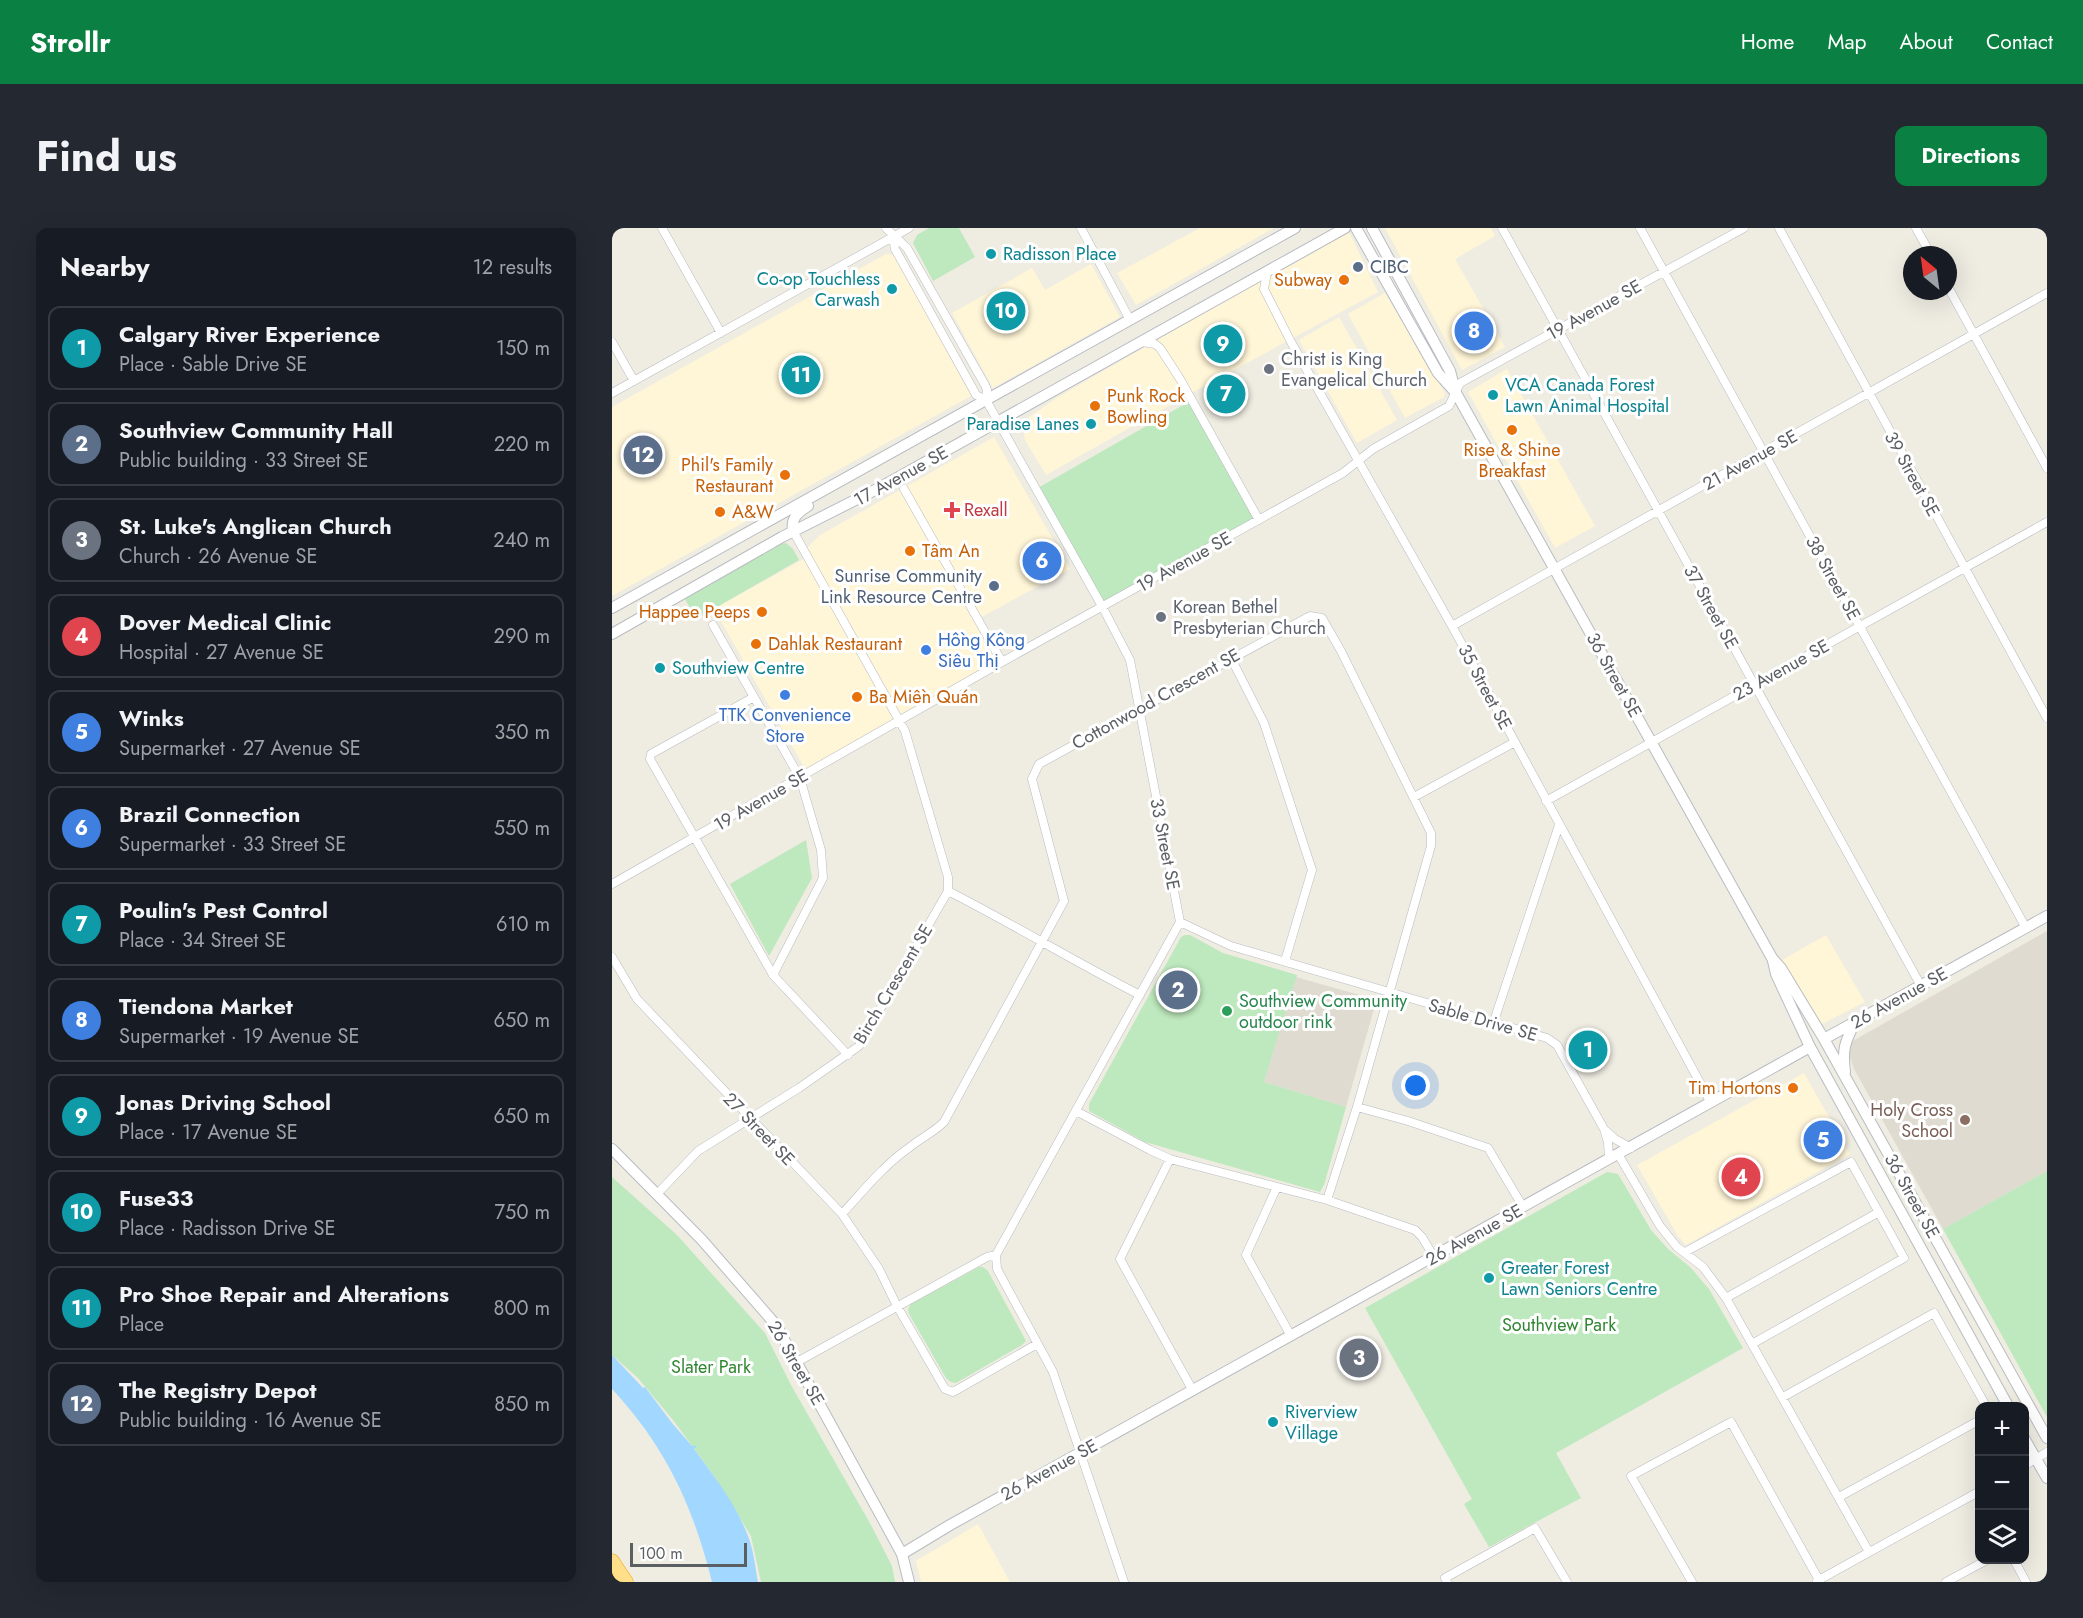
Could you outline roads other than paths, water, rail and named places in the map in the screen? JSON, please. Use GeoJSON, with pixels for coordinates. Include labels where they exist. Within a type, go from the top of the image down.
{"type":"FeatureCollection","features":[{"type":"Feature","properties":{"kind":"highway"},"geometry":{"type":"LineString","coordinates":[[612,1561],[626,1582]]}},
{"type":"Feature","properties":{"kind":"main road","name":"17 Avenue SE"},"geometry":{"type":"LineString","coordinates":[[612,608],[1295,228]]}},
{"type":"Feature","properties":{"kind":"main road","name":"17 Avenue SE"},"geometry":{"type":"LineString","coordinates":[[612,634],[794,531],[862,497],[999,422],[1345,228]]}},
{"type":"Feature","properties":{"kind":"main road","name":"36 Street SE"},"geometry":{"type":"LineString","coordinates":[[1356,228],[1438,374],[1456,393]]}},
{"type":"Feature","properties":{"kind":"main road","name":"36 Street SE"},"geometry":{"type":"LineString","coordinates":[[1372,228],[1450,371],[1456,393],[1554,569],[1772,958],[1781,968],[1846,1078],[2047,1438]]}},
{"type":"Feature","properties":{"kind":"main road"},"geometry":{"type":"LineString","coordinates":[[794,531],[792,523],[799,511],[839,488],[847,477]]}},
{"type":"Feature","properties":{"kind":"main road","name":"26 Avenue SE"},"geometry":{"type":"LineString","coordinates":[[1824,1040],[2047,916]]}},
{"type":"Feature","properties":{"kind":"main road","name":"36 Street SE"},"geometry":{"type":"LineString","coordinates":[[1772,958],[1776,974],[1810,1047],[2005,1402]]}},
{"type":"Feature","properties":{"kind":"main road"},"geometry":{"type":"LineString","coordinates":[[1846,1078],[1844,1046],[1855,1022]]}},
{"type":"Feature","properties":{"kind":"main road","name":"26 Avenue SE"},"geometry":{"type":"LineString","coordinates":[[902,1554],[1810,1047]]}},
{"type":"Feature","properties":{"kind":"main road","name":"26 Street SE"},"geometry":{"type":"LineString","coordinates":[[612,1149],[702,1240],[776,1325],[902,1554],[909,1582]]}},
{"type":"Feature","properties":{"kind":"main road"},"geometry":{"type":"LineString","coordinates":[[2029,1445],[2047,1478]]}},
{"type":"Feature","properties":{"kind":"street"},"geometry":{"type":"LineString","coordinates":[[662,228],[721,333]]}},
{"type":"Feature","properties":{"kind":"street"},"geometry":{"type":"LineString","coordinates":[[886,228],[893,237],[905,245],[930,287],[985,385],[986,400],[976,395],[895,249],[893,237]]}},
{"type":"Feature","properties":{"kind":"street"},"geometry":{"type":"LineString","coordinates":[[612,393],[909,228]]}},
{"type":"Feature","properties":{"kind":"street"},"geometry":{"type":"LineString","coordinates":[[1081,228],[1130,320]]}},
{"type":"Feature","properties":{"kind":"street","name":"37 Street SE"},"geometry":{"type":"LineString","coordinates":[[1502,228],[1921,986]]}},
{"type":"Feature","properties":{"kind":"street","name":"38 Street SE"},"geometry":{"type":"LineString","coordinates":[[1640,228],[2026,928]]}},
{"type":"Feature","properties":{"kind":"street","name":"19 Avenue SE"},"geometry":{"type":"LineString","coordinates":[[612,884],[1002,662],[1343,473],[1373,449],[1449,406],[1460,383],[1744,228]]}},
{"type":"Feature","properties":{"kind":"street","name":"39 Street SE"},"geometry":{"type":"LineString","coordinates":[[1779,228],[2047,718]]}},
{"type":"Feature","properties":{"kind":"street"},"geometry":{"type":"LineString","coordinates":[[1916,228],[1925,246]]}},
{"type":"Feature","properties":{"kind":"street","name":"35 Street SE"},"geometry":{"type":"LineString","coordinates":[[1267,272],[1264,289],[1452,626],[1711,1103]]}},
{"type":"Feature","properties":{"kind":"street","name":"21 Avenue SE"},"geometry":{"type":"LineString","coordinates":[[1452,626],[2047,293]]}},
{"type":"Feature","properties":{"kind":"street"},"geometry":{"type":"LineString","coordinates":[[1955,300],[2047,468]]}},
{"type":"Feature","properties":{"kind":"street"},"geometry":{"type":"LineString","coordinates":[[612,342],[634,381]]}},
{"type":"Feature","properties":{"kind":"street"},"geometry":{"type":"LineString","coordinates":[[1142,342],[1155,344],[1160,348],[1180,379],[1259,520]]}},
{"type":"Feature","properties":{"kind":"street","name":"33 Street SE"},"geometry":{"type":"LineString","coordinates":[[986,400],[1130,660],[1180,922]]}},
{"type":"Feature","properties":{"kind":"street"},"geometry":{"type":"LineString","coordinates":[[904,489],[1002,662]]}},
{"type":"Feature","properties":{"kind":"street","name":"23 Avenue SE"},"geometry":{"type":"LineString","coordinates":[[1546,801],[2047,522]]}},
{"type":"Feature","properties":{"kind":"street"},"geometry":{"type":"LineString","coordinates":[[794,531],[905,731],[948,877],[948,891],[1140,995]]}},
{"type":"Feature","properties":{"kind":"street","name":"Cottonwood Crescent SE"},"geometry":{"type":"LineString","coordinates":[[842,1214],[881,1172],[909,1147],[934,1132],[944,1122],[1064,901],[1032,779],[1039,764],[1310,616],[1322,618],[1341,651],[1431,832],[1431,846],[1390,993],[1327,1200]]}},
{"type":"Feature","properties":{"kind":"street"},"geometry":{"type":"LineString","coordinates":[[713,625],[800,778],[821,850],[823,878],[773,975]]}},
{"type":"Feature","properties":{"kind":"street"},"geometry":{"type":"LineString","coordinates":[[1231,658],[1264,723],[1312,870],[1285,961]]}},
{"type":"Feature","properties":{"kind":"street"},"geometry":{"type":"LineString","coordinates":[[754,697],[651,754],[650,759],[773,975],[848,1055]]}},
{"type":"Feature","properties":{"kind":"street"},"geometry":{"type":"LineString","coordinates":[[1413,797],[1515,742]]}},
{"type":"Feature","properties":{"kind":"street"},"geometry":{"type":"LineString","coordinates":[[1494,1022],[1559,825]]}},
{"type":"Feature","properties":{"kind":"street","name":"Birch Crescent SE"},"geometry":{"type":"LineString","coordinates":[[657,1194],[698,1151],[859,1046],[948,891]]}},
{"type":"Feature","properties":{"kind":"street"},"geometry":{"type":"LineString","coordinates":[[1124,1582],[1082,1452],[1053,1372],[997,1269],[996,1255],[1180,922]]}},
{"type":"Feature","properties":{"kind":"street","name":"Sable Drive SE"},"geometry":{"type":"LineString","coordinates":[[1180,922],[1231,946],[1494,1022],[1546,1038],[1557,1045],[1604,1129],[1613,1157],[1660,1226],[1677,1247],[1707,1272],[1726,1298],[1869,1552]]}},
{"type":"Feature","properties":{"kind":"street","name":"27 Street SE"},"geometry":{"type":"LineString","coordinates":[[612,957],[637,999],[842,1214],[879,1269],[897,1306],[945,1389],[953,1392],[1037,1344]]}},
{"type":"Feature","properties":{"kind":"street","name":"26 Avenue SE"},"geometry":{"type":"LineString","coordinates":[[1810,1047],[1824,1040]]}},
{"type":"Feature","properties":{"kind":"street"},"geometry":{"type":"LineString","coordinates":[[1357,1107],[1408,1121],[1488,1148],[1523,1208]]}},
{"type":"Feature","properties":{"kind":"street"},"geometry":{"type":"LineString","coordinates":[[1076,1111],[1170,1159],[1276,1189],[1327,1200],[1415,1230],[1434,1257]]}},
{"type":"Feature","properties":{"kind":"street","name":"Sable Drive SE"},"geometry":{"type":"LineString","coordinates":[[1604,1129],[1615,1139],[1631,1148]]}},
{"type":"Feature","properties":{"kind":"street"},"geometry":{"type":"LineString","coordinates":[[1170,1159],[1120,1259],[1193,1391]]}},
{"type":"Feature","properties":{"kind":"street"},"geometry":{"type":"LineString","coordinates":[[1684,1252],[1851,1162],[1904,1258],[1752,1344]]}},
{"type":"Feature","properties":{"kind":"street"},"geometry":{"type":"LineString","coordinates":[[1276,1189],[1246,1255],[1291,1336]]}},
{"type":"Feature","properties":{"kind":"street"},"geometry":{"type":"LineString","coordinates":[[1726,1298],[1879,1212]]}},
{"type":"Feature","properties":{"kind":"street"},"geometry":{"type":"LineString","coordinates":[[797,1362],[987,1257],[996,1255]]}},
{"type":"Feature","properties":{"kind":"street"},"geometry":{"type":"LineString","coordinates":[[1783,1397],[1935,1314],[1983,1402]]}},
{"type":"Feature","properties":{"kind":"street"},"geometry":{"type":"LineString","coordinates":[[1692,1582],[1631,1476],[1731,1422],[1817,1581],[1975,1494]]}},
{"type":"Feature","properties":{"kind":"street"},"geometry":{"type":"LineString","coordinates":[[1839,1497],[1975,1423]]}},
{"type":"Feature","properties":{"kind":"street"},"geometry":{"type":"LineString","coordinates":[[2029,1463],[2047,1452]]}},
{"type":"Feature","properties":{"kind":"street"},"geometry":{"type":"LineString","coordinates":[[1447,1582],[1445,1578],[1535,1528],[1567,1582]]}},
{"type":"Feature","properties":{"kind":"street"},"geometry":{"type":"LineString","coordinates":[[1946,1582],[1980,1564]]}},
{"type":"Feature","properties":{"kind":"street"},"geometry":{"type":"LineString","coordinates":[[2016,1564],[2026,1582]]}},
{"type":"Feature","properties":{"kind":"water"},"geometry":{"type":"Polygon","coordinates":[[[612,1355],[643,1388],[645,1387],[692,1446],[697,1446],[694,1449],[724,1491],[743,1524],[752,1547],[758,1582],[712,1582],[696,1528],[675,1479],[648,1433],[612,1389],[612,1355]]]}},
{"type":"Feature","properties":{"kind":"place","name":"Radisson Place"},"geometry":{"type":"Point","coordinates":[991,254]}},
{"type":"Feature","properties":{"kind":"place","name":"CIBC"},"geometry":{"type":"Point","coordinates":[1358,267]}},
{"type":"Feature","properties":{"kind":"place","name":"Subway"},"geometry":{"type":"Point","coordinates":[1344,280]}},
{"type":"Feature","properties":{"kind":"place","name":"Co-op Touchless Carwash"},"geometry":{"type":"Point","coordinates":[892,289]}},
{"type":"Feature","properties":{"kind":"place","name":"Fuse33"},"geometry":{"type":"Point","coordinates":[1006,311]}},
{"type":"Feature","properties":{"kind":"place","name":"Tiendona Market"},"geometry":{"type":"Point","coordinates":[1474,331]}},
{"type":"Feature","properties":{"kind":"place","name":"Jonas Driving School"},"geometry":{"type":"Point","coordinates":[1223,344]}},
{"type":"Feature","properties":{"kind":"place","name":"Christ is King Evangelical Church"},"geometry":{"type":"Point","coordinates":[1269,369]}},
{"type":"Feature","properties":{"kind":"place","name":"Pro Shoe Repair and Alterations"},"geometry":{"type":"Point","coordinates":[801,375]}},
{"type":"Feature","properties":{"kind":"place","name":"Poulin's Pest Control"},"geometry":{"type":"Point","coordinates":[1226,394]}},
{"type":"Feature","properties":{"kind":"place","name":"VCA Canada Forest Lawn Animal Hospital"},"geometry":{"type":"Point","coordinates":[1493,395]}},
{"type":"Feature","properties":{"kind":"place","name":"Punk Rock Bowling"},"geometry":{"type":"Point","coordinates":[1095,406]}},
{"type":"Feature","properties":{"kind":"place","name":"Paradise Lanes"},"geometry":{"type":"Point","coordinates":[1091,424]}},
{"type":"Feature","properties":{"kind":"place","name":"Rise & Shine Breakfast"},"geometry":{"type":"Point","coordinates":[1512,430]}},
{"type":"Feature","properties":{"kind":"place","name":"The Registry Depot"},"geometry":{"type":"Point","coordinates":[643,455]}},
{"type":"Feature","properties":{"kind":"place","name":"Phil's Family Restaurant"},"geometry":{"type":"Point","coordinates":[785,475]}},
{"type":"Feature","properties":{"kind":"place","name":"Rexall"},"geometry":{"type":"Point","coordinates":[952,510]}},
{"type":"Feature","properties":{"kind":"place","name":"A&W"},"geometry":{"type":"Point","coordinates":[720,512]}},
{"type":"Feature","properties":{"kind":"place","name":"Tâm An"},"geometry":{"type":"Point","coordinates":[910,551]}},
{"type":"Feature","properties":{"kind":"place","name":"Brazil Connection"},"geometry":{"type":"Point","coordinates":[1042,561]}},
{"type":"Feature","properties":{"kind":"place","name":"Sunrise Community Link Resource Centre"},"geometry":{"type":"Point","coordinates":[994,586]}},
{"type":"Feature","properties":{"kind":"place","name":"Happee Peeps"},"geometry":{"type":"Point","coordinates":[762,612]}},
{"type":"Feature","properties":{"kind":"place","name":"Korean Bethel Presbyterian Church"},"geometry":{"type":"Point","coordinates":[1161,617]}},
{"type":"Feature","properties":{"kind":"place","name":"Dahlak Restaurant"},"geometry":{"type":"Point","coordinates":[756,644]}},
{"type":"Feature","properties":{"kind":"place","name":"Hồng Kông Siêu Thị"},"geometry":{"type":"Point","coordinates":[926,650]}},
{"type":"Feature","properties":{"kind":"place","name":"Southview Centre"},"geometry":{"type":"Point","coordinates":[660,668]}},
{"type":"Feature","properties":{"kind":"place","name":"TTK Convenience Store"},"geometry":{"type":"Point","coordinates":[785,695]}},
{"type":"Feature","properties":{"kind":"place","name":"Ba Miền Quán"},"geometry":{"type":"Point","coordinates":[857,697]}},
{"type":"Feature","properties":{"kind":"place","name":"Southview Community Hall"},"geometry":{"type":"Point","coordinates":[1178,990]}},
{"type":"Feature","properties":{"kind":"place","name":"Southview Community outdoor rink"},"geometry":{"type":"Point","coordinates":[1227,1011]}},
{"type":"Feature","properties":{"kind":"place","name":"Calgary River Experience"},"geometry":{"type":"Point","coordinates":[1588,1050]}},
{"type":"Feature","properties":{"kind":"place","name":"Tim Hortons"},"geometry":{"type":"Point","coordinates":[1793,1088]}},
{"type":"Feature","properties":{"kind":"place","name":"Holy Cross School"},"geometry":{"type":"Point","coordinates":[1965,1120]}},
{"type":"Feature","properties":{"kind":"place","name":"Winks"},"geometry":{"type":"Point","coordinates":[1823,1140]}},
{"type":"Feature","properties":{"kind":"place","name":"Dover Medical Clinic"},"geometry":{"type":"Point","coordinates":[1741,1177]}},
{"type":"Feature","properties":{"kind":"place","name":"Greater Forest Lawn Seniors Centre"},"geometry":{"type":"Point","coordinates":[1489,1278]}},
{"type":"Feature","properties":{"kind":"place","name":"St. Luke's Anglican Church"},"geometry":{"type":"Point","coordinates":[1359,1358]}},
{"type":"Feature","properties":{"kind":"place","name":"Riverview Village"},"geometry":{"type":"Point","coordinates":[1273,1422]}},
{"type":"Feature","properties":{"kind":"park label","name":"Southview Park"},"geometry":{"type":"Point","coordinates":[1559,1325]}},
{"type":"Feature","properties":{"kind":"park label","name":"Slater Park"},"geometry":{"type":"Point","coordinates":[711,1367]}}]}
